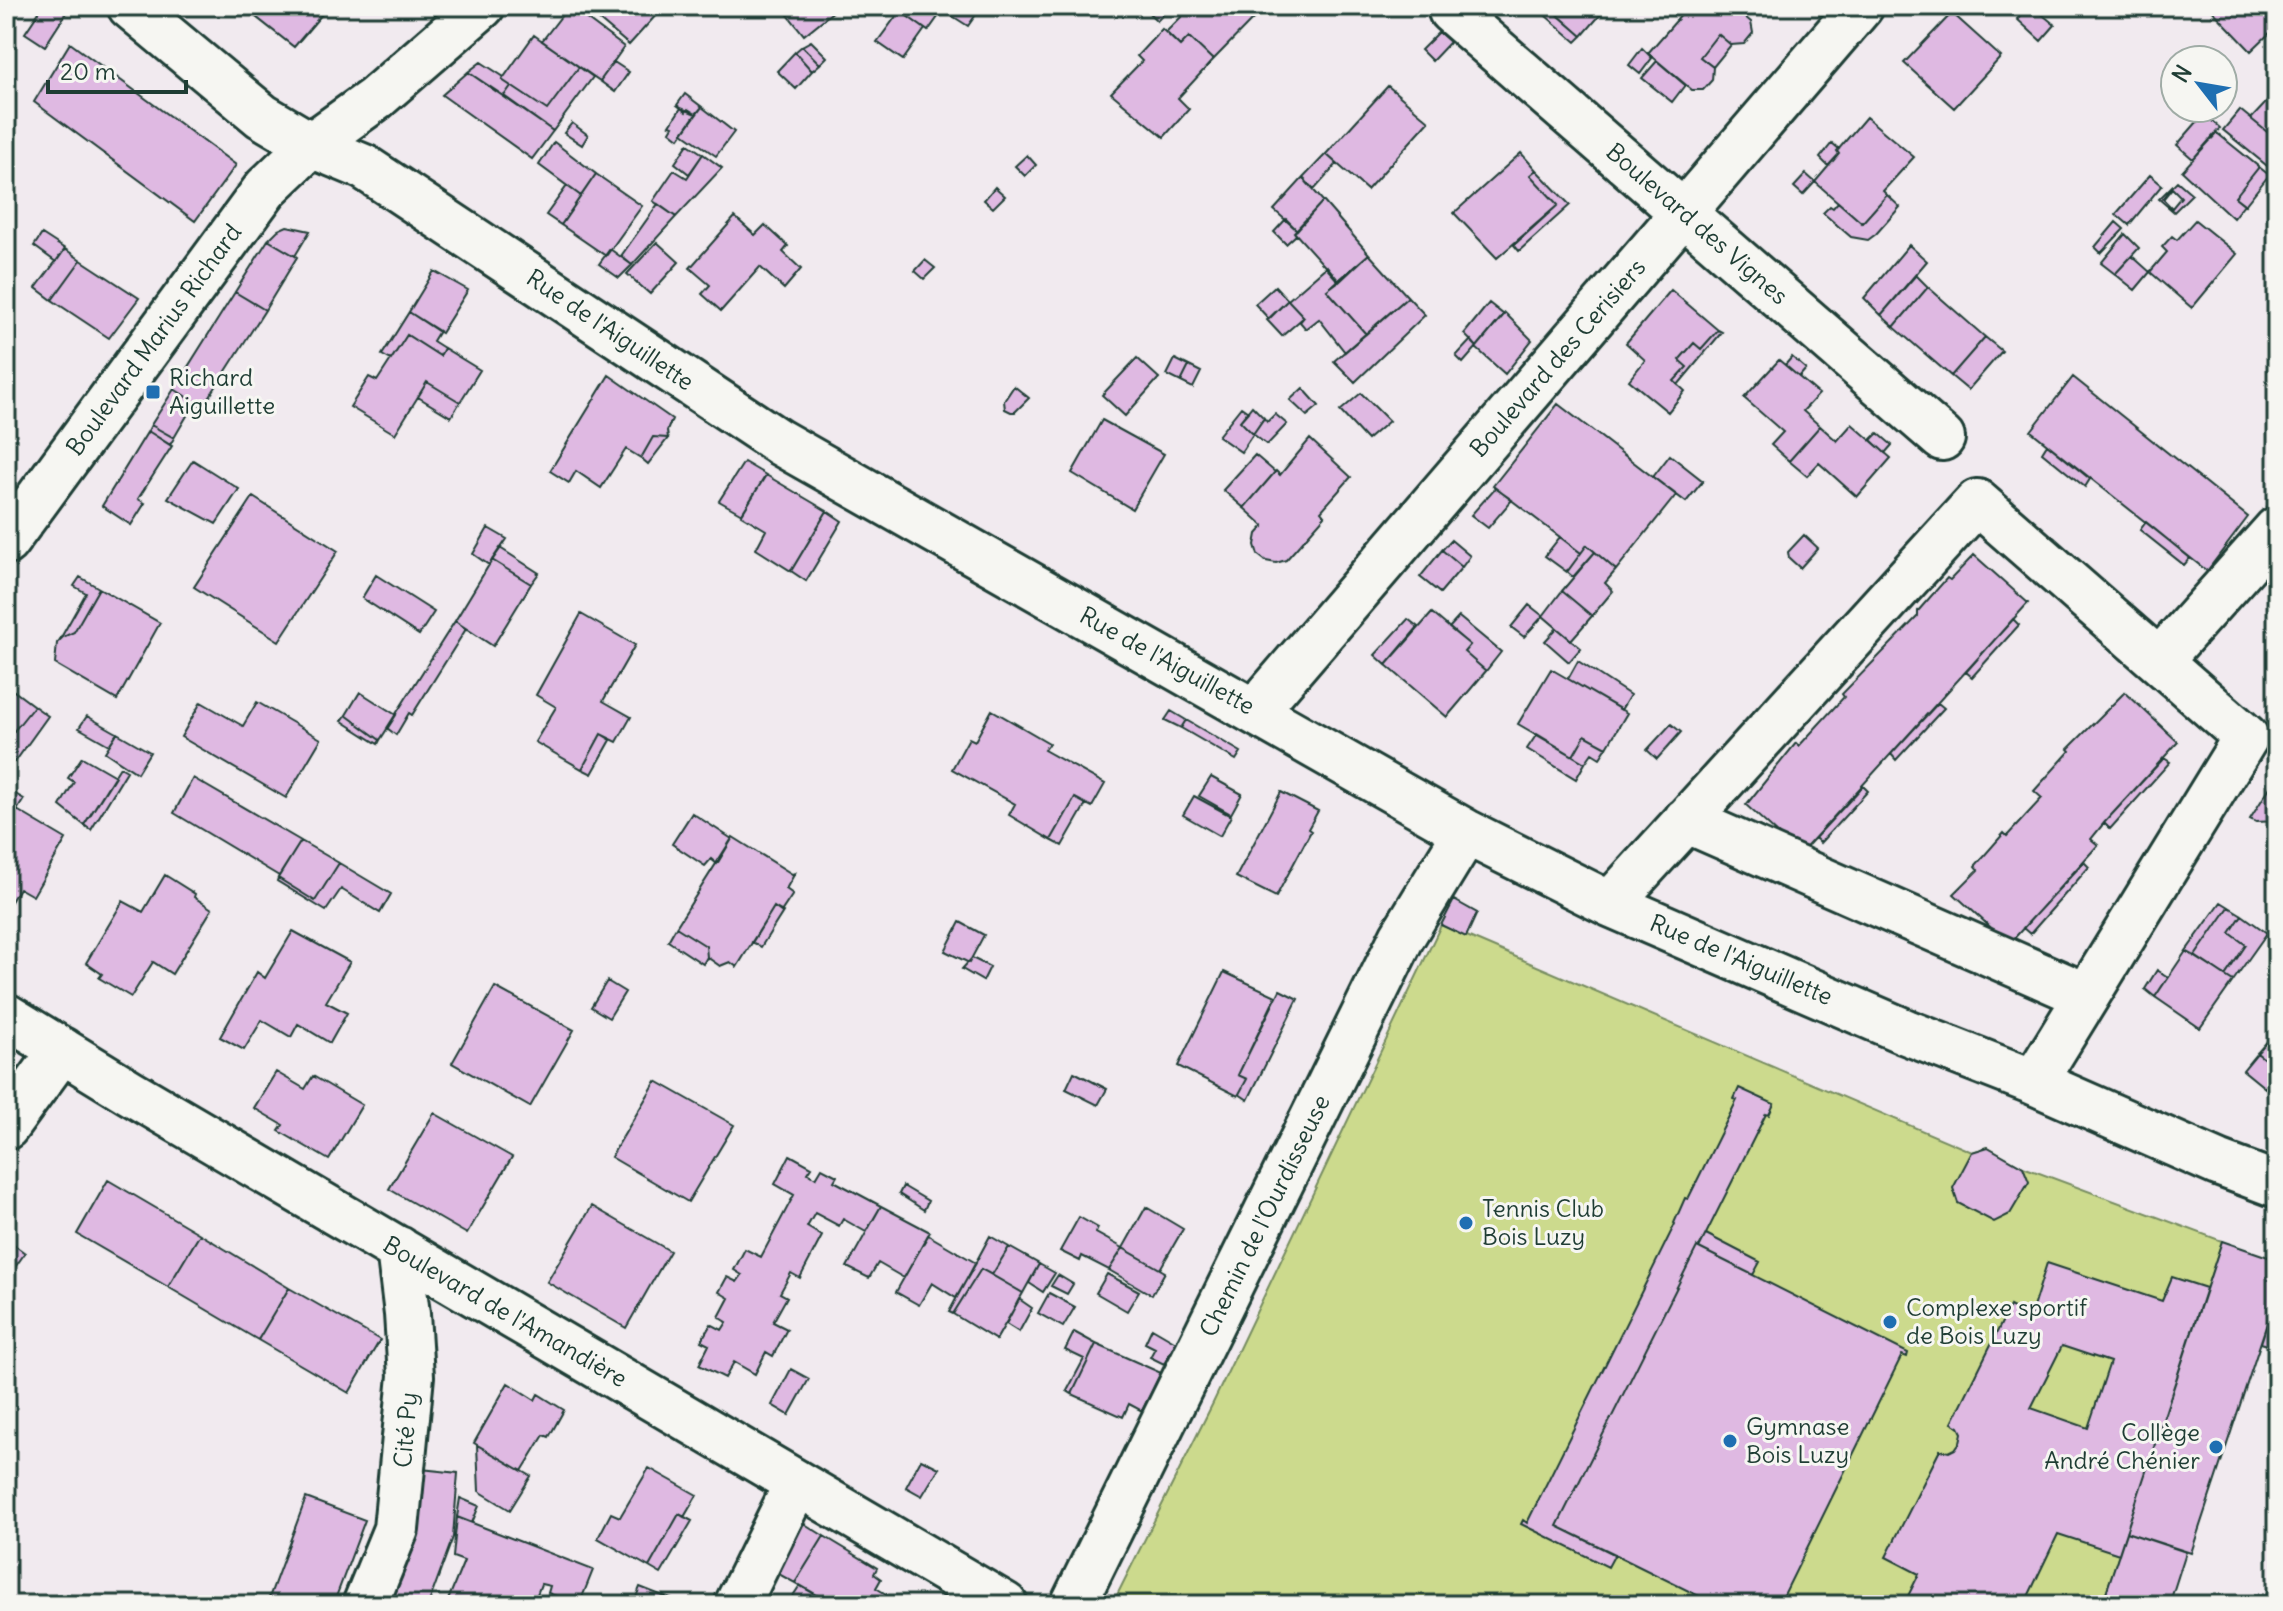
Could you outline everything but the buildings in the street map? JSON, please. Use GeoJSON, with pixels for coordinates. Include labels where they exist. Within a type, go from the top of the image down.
{"type":"FeatureCollection","features":[{"type":"Feature","properties":{"kind":"street","name":"Rue de l'Aiguillette"},"geometry":{"type":"LineString","coordinates":[[130,6],[262,116],[311,145],[364,167],[779,442],[1466,832],[1610,904],[1906,1032],[2034,1082],[2218,1163],[2277,1185]]}},
{"type":"Feature","properties":{"kind":"street","name":"Boulevard Marius Richard"},"geometry":{"type":"LineString","coordinates":[[6,542],[266,188],[311,145],[375,99],[482,6]]}},
{"type":"Feature","properties":{"kind":"street","name":"Boulevard des Cerisiers"},"geometry":{"type":"LineString","coordinates":[[1255,711],[1861,6]]}},
{"type":"Feature","properties":{"kind":"street","name":"Boulevard des Vignes"},"geometry":{"type":"LineString","coordinates":[[1451,11],[1942,438]]}},
{"type":"Feature","properties":{"kind":"street"},"geometry":{"type":"LineString","coordinates":[[1610,904],[1977,502],[2246,737],[2034,1082]]}},
{"type":"Feature","properties":{"kind":"street"},"geometry":{"type":"LineString","coordinates":[[2159,661],[2277,529]]}},
{"type":"Feature","properties":{"kind":"street"},"geometry":{"type":"LineString","coordinates":[[1686,820],[2087,996]]}},
{"type":"Feature","properties":{"kind":"street","name":"Chemin de l'Ourdisseuse"},"geometry":{"type":"LineString","coordinates":[[1073,1605],[1402,937],[1466,832]]}},
{"type":"Feature","properties":{"kind":"street","name":"Boulevard de l'Amandière"},"geometry":{"type":"LineString","coordinates":[[6,1016],[1005,1605]]}},
{"type":"Feature","properties":{"kind":"street"},"geometry":{"type":"LineString","coordinates":[[6,1127],[62,1050]]}},
{"type":"Feature","properties":{"kind":"street","name":"Cité Py"},"geometry":{"type":"LineString","coordinates":[[365,1605],[396,1529],[411,1376],[399,1249]]}},
{"type":"Feature","properties":{"kind":"street"},"geometry":{"type":"LineString","coordinates":[[737,1605],[797,1483]]}},
{"type":"Feature","properties":{"kind":"green space","name":"Complexe sportif de Bois Luzy"},"geometry":{"type":"Polygon","coordinates":[[[1441,925],[1972,1152],[1988,1147],[2023,1167],[2222,1241],[2102,1605],[1112,1605],[1213,1403],[1441,925]]]}},
{"type":"Feature","properties":{"kind":"place","name":"Richard Aiguillette"},"geometry":{"type":"Point","coordinates":[153,392]}},
{"type":"Feature","properties":{"kind":"place","name":"Tennis Club Bois Luzy"},"geometry":{"type":"Point","coordinates":[1466,1223]}},
{"type":"Feature","properties":{"kind":"place","name":"Complexe sportif de Bois Luzy"},"geometry":{"type":"Point","coordinates":[1890,1322]}},
{"type":"Feature","properties":{"kind":"place","name":"Gymnase Bois Luzy"},"geometry":{"type":"Point","coordinates":[1730,1441]}},
{"type":"Feature","properties":{"kind":"place","name":"Collège André Chénier"},"geometry":{"type":"Point","coordinates":[2216,1447]}}]}
